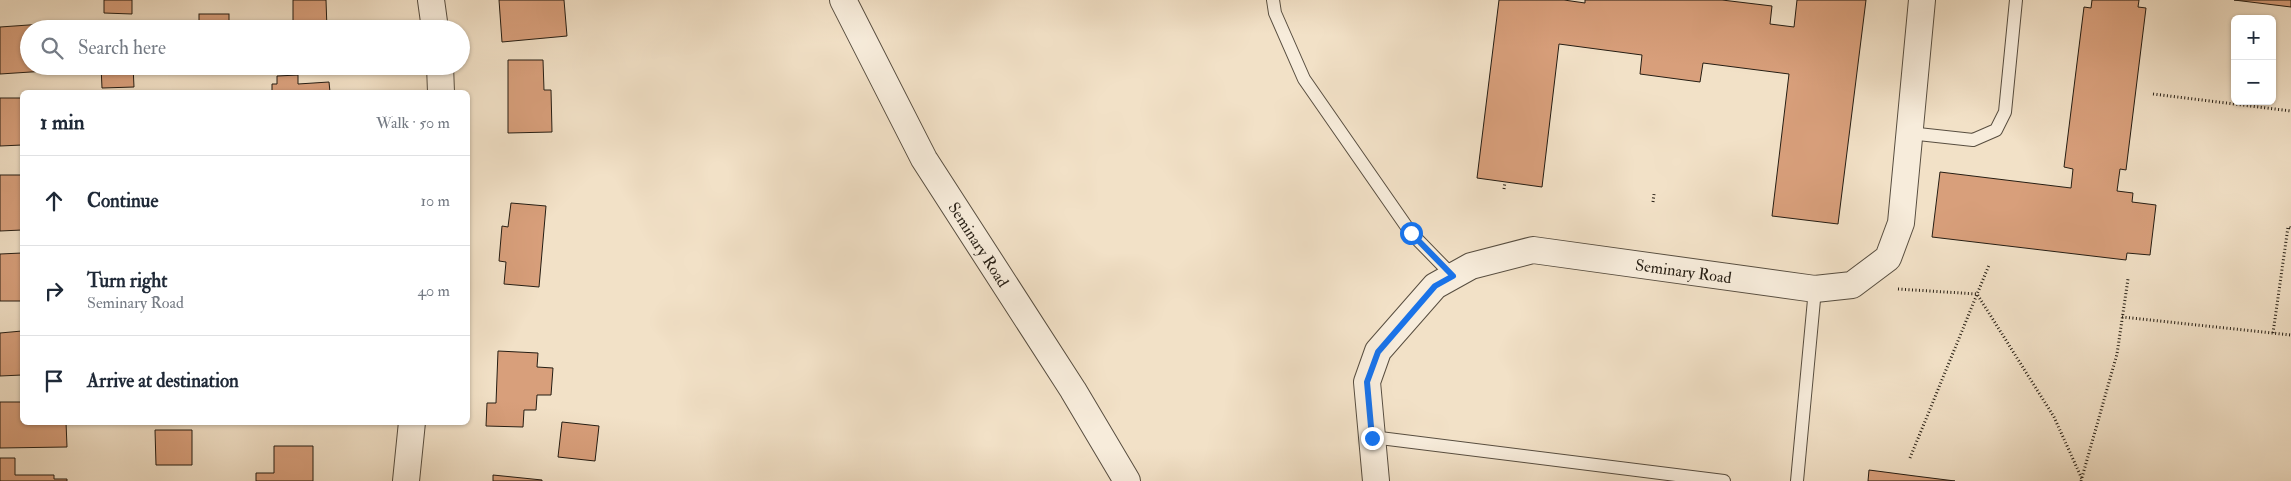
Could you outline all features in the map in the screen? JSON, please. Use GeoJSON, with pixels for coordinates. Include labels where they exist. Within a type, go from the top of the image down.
{"type":"FeatureCollection","features":[{"type":"Feature","properties":{"kind":"street"},"geometry":{"type":"LineString","coordinates":[[431,0],[434,20]]}},
{"type":"Feature","properties":{"kind":"street","name":"Seminary Road"},"geometry":{"type":"LineString","coordinates":[[843,0],[924,159],[1073,390],[1127,481]]}},
{"type":"Feature","properties":{"kind":"street"},"geometry":{"type":"LineString","coordinates":[[1852,285],[1888,258],[1900,223],[1922,0]]}},
{"type":"Feature","properties":{"kind":"street"},"geometry":{"type":"LineString","coordinates":[[440,75],[441,90]]}},
{"type":"Feature","properties":{"kind":"street","name":"Seminary Road"},"geometry":{"type":"LineString","coordinates":[[1376,481],[1367,382],[1378,352],[1435,286],[1471,266],[1532,250],[1815,289],[1852,285]]}},
{"type":"Feature","properties":{"kind":"street"},"geometry":{"type":"LineString","coordinates":[[406,481],[412,425]]}},
{"type":"Feature","properties":{"kind":"lane"},"geometry":{"type":"LineString","coordinates":[[1272,0],[1275,13],[1304,79],[1411,233],[1453,276]]}},
{"type":"Feature","properties":{"kind":"lane"},"geometry":{"type":"LineString","coordinates":[[1909,133],[1973,140],[1996,130],[2005,112],[2016,0]]}},
{"type":"Feature","properties":{"kind":"lane"},"geometry":{"type":"LineString","coordinates":[[1797,481],[1815,289]]}},
{"type":"Feature","properties":{"kind":"lane"},"geometry":{"type":"LineString","coordinates":[[1372,438],[1724,481]]}},
{"type":"Feature","properties":{"kind":"path"},"geometry":{"type":"LineString","coordinates":[[2153,94],[2291,111]]}},
{"type":"Feature","properties":{"kind":"path"},"geometry":{"type":"LineString","coordinates":[[1504,182],[1504,189]]}},
{"type":"Feature","properties":{"kind":"path"},"geometry":{"type":"LineString","coordinates":[[1652,202],[1654,194]]}},
{"type":"Feature","properties":{"kind":"path"},"geometry":{"type":"LineString","coordinates":[[2273,333],[2288,227],[2291,228]]}},
{"type":"Feature","properties":{"kind":"path"},"geometry":{"type":"LineString","coordinates":[[1910,458],[1989,265]]}},
{"type":"Feature","properties":{"kind":"path"},"geometry":{"type":"LineString","coordinates":[[2081,480],[2117,354],[2128,279]]}},
{"type":"Feature","properties":{"kind":"path"},"geometry":{"type":"LineString","coordinates":[[1852,285],[1977,294]]}},
{"type":"Feature","properties":{"kind":"path"},"geometry":{"type":"LineString","coordinates":[[1977,294],[2054,417],[2081,480]]}},
{"type":"Feature","properties":{"kind":"path"},"geometry":{"type":"LineString","coordinates":[[2122,317],[2291,335]]}},
{"type":"Feature","properties":{"kind":"building"},"geometry":{"type":"Polygon","coordinates":[[[104,0],[132,0],[132,14],[104,13],[104,0]]]}},
{"type":"Feature","properties":{"kind":"building"},"geometry":{"type":"Polygon","coordinates":[[[293,0],[326,0],[327,20],[293,20],[293,0]]]}},
{"type":"Feature","properties":{"kind":"building"},"geometry":{"type":"Polygon","coordinates":[[[499,0],[564,0],[567,36],[502,42],[499,0]]]}},
{"type":"Feature","properties":{"kind":"building"},"geometry":{"type":"Polygon","coordinates":[[[1499,0],[1564,0],[1585,3],[1585,0],[1722,0],[1772,6],[1770,24],[1794,27],[1797,0],[1866,0],[1838,224],[1772,216],[1789,74],[1703,63],[1700,82],[1640,74],[1642,55],[1559,44],[1542,187],[1477,178],[1499,0]]]}},
{"type":"Feature","properties":{"kind":"building"},"geometry":{"type":"Polygon","coordinates":[[[2092,0],[2139,0],[2138,7],[2146,8],[2126,170],[2120,169],[2117,191],[2133,193],[2132,202],[2156,205],[2150,255],[2127,253],[2126,260],[1932,237],[1940,172],[2071,188],[2073,169],[2064,167],[2084,7],[2091,8],[2092,0]]]}},
{"type":"Feature","properties":{"kind":"building"},"geometry":{"type":"Polygon","coordinates":[[[2234,0],[2291,0],[2291,7],[2234,0]]]}},
{"type":"Feature","properties":{"kind":"building"},"geometry":{"type":"Polygon","coordinates":[[[199,14],[229,14],[229,20],[199,20],[199,14]]]}},
{"type":"Feature","properties":{"kind":"building"},"geometry":{"type":"Polygon","coordinates":[[[20,26],[20,73],[0,74],[0,27],[20,26]]]}},
{"type":"Feature","properties":{"kind":"building"},"geometry":{"type":"Polygon","coordinates":[[[508,60],[543,60],[544,90],[551,90],[552,132],[508,133],[508,60]]]}},
{"type":"Feature","properties":{"kind":"building"},"geometry":{"type":"Polygon","coordinates":[[[101,75],[133,75],[134,87],[102,88],[101,75]]]}},
{"type":"Feature","properties":{"kind":"building"},"geometry":{"type":"Polygon","coordinates":[[[298,75],[298,84],[329,82],[330,90],[272,90],[272,84],[277,84],[277,76],[298,75]]]}},
{"type":"Feature","properties":{"kind":"building"},"geometry":{"type":"Polygon","coordinates":[[[0,98],[20,98],[20,145],[0,146],[0,98]]]}},
{"type":"Feature","properties":{"kind":"building"},"geometry":{"type":"Polygon","coordinates":[[[0,175],[20,175],[20,230],[0,231],[0,175]]]}},
{"type":"Feature","properties":{"kind":"building"},"geometry":{"type":"Polygon","coordinates":[[[511,203],[546,206],[539,287],[504,284],[506,262],[499,261],[502,226],[508,227],[511,203]]]}},
{"type":"Feature","properties":{"kind":"building"},"geometry":{"type":"Polygon","coordinates":[[[20,253],[20,301],[0,301],[0,254],[20,253]]]}},
{"type":"Feature","properties":{"kind":"building"},"geometry":{"type":"Polygon","coordinates":[[[20,331],[20,375],[0,376],[0,333],[20,331]]]}},
{"type":"Feature","properties":{"kind":"building"},"geometry":{"type":"Polygon","coordinates":[[[498,351],[538,353],[537,367],[553,368],[551,395],[537,395],[536,410],[524,410],[523,427],[486,426],[487,403],[496,403],[498,351]]]}},
{"type":"Feature","properties":{"kind":"building"},"geometry":{"type":"Polygon","coordinates":[[[0,402],[20,402],[20,425],[66,425],[67,447],[0,448],[0,402]]]}},
{"type":"Feature","properties":{"kind":"building"},"geometry":{"type":"Polygon","coordinates":[[[562,422],[599,426],[595,461],[558,457],[562,422]]]}},
{"type":"Feature","properties":{"kind":"building"},"geometry":{"type":"Polygon","coordinates":[[[155,430],[192,430],[192,465],[156,465],[155,430]]]}},
{"type":"Feature","properties":{"kind":"building"},"geometry":{"type":"Polygon","coordinates":[[[274,446],[313,446],[313,481],[256,481],[256,473],[274,473],[274,446]]]}},
{"type":"Feature","properties":{"kind":"building"},"geometry":{"type":"Polygon","coordinates":[[[0,458],[15,458],[15,475],[54,475],[54,479],[67,479],[67,481],[0,481],[0,458]]]}},
{"type":"Feature","properties":{"kind":"building"},"geometry":{"type":"Polygon","coordinates":[[[1869,470],[1915,476],[1955,481],[1868,481],[1869,470]]]}},
{"type":"Feature","properties":{"kind":"building"},"geometry":{"type":"Polygon","coordinates":[[[493,475],[542,480],[542,481],[493,481],[493,475]]]}},
{"type":"Feature","properties":{"kind":"route"},"geometry":{"type":"LineString","coordinates":[[1372,438],[1367,382],[1378,352],[1435,286],[1453,276],[1411,233]]}}]}
